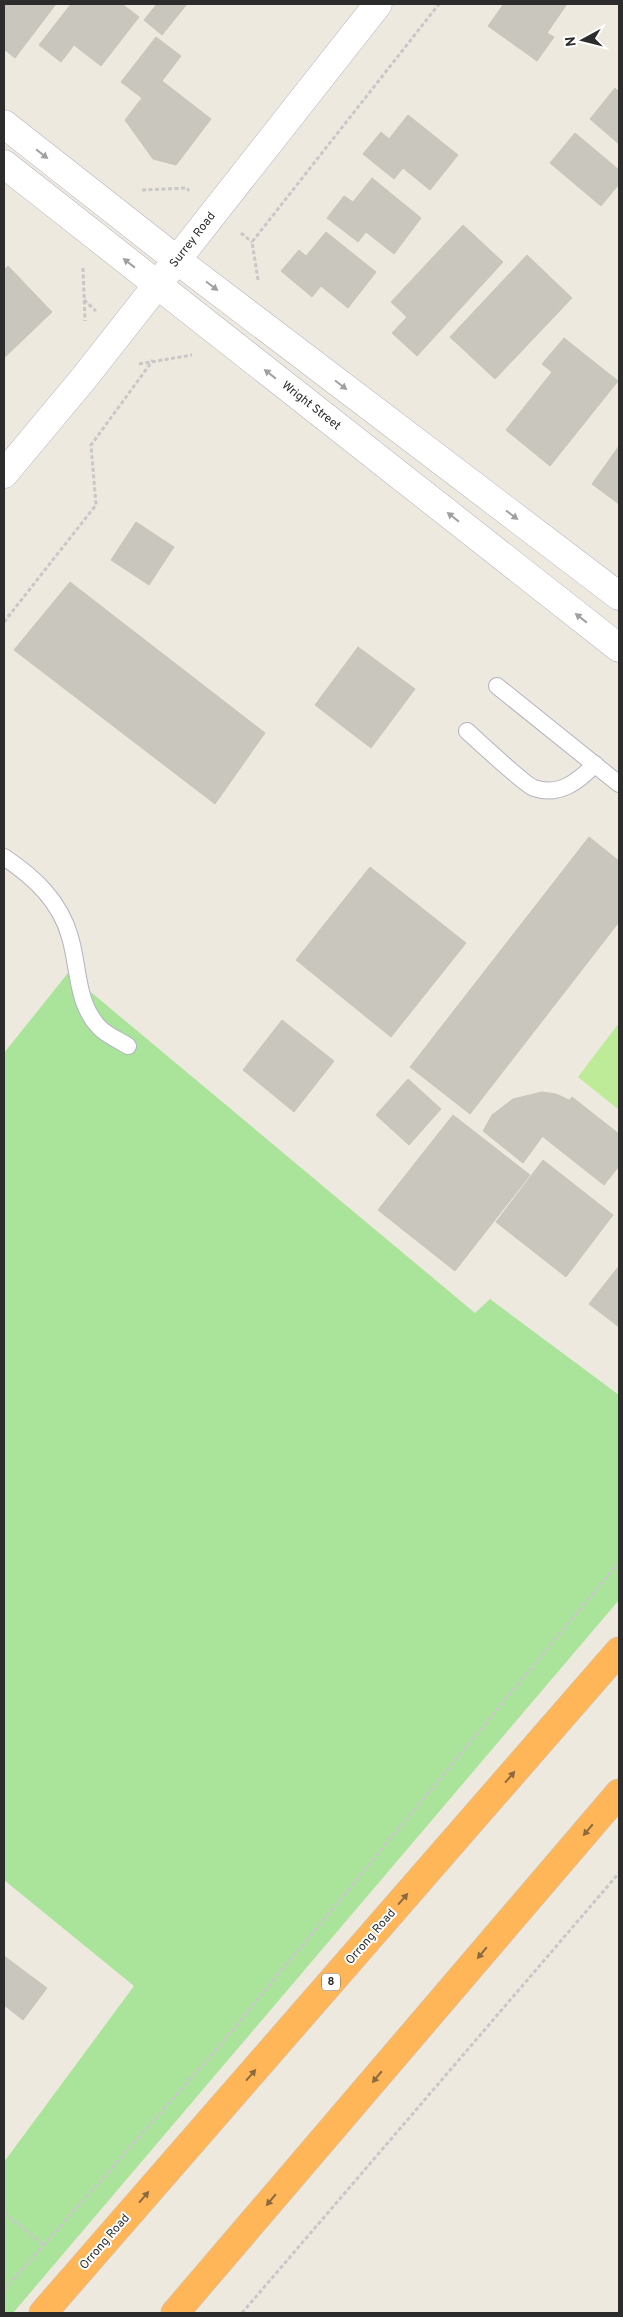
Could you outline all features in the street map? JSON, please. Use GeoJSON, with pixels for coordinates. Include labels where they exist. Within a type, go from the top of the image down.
{"type":"FeatureCollection","features":[{"type":"Feature","properties":{"kind":"highway","name":"Orrong Road"},"geometry":{"type":"LineString","coordinates":[[43,2313],[619,1652]]}},
{"type":"Feature","properties":{"kind":"highway"},"geometry":{"type":"LineString","coordinates":[[175,2313],[619,1792]]}},
{"type":"Feature","properties":{"kind":"street","name":"Surrey Road"},"geometry":{"type":"LineString","coordinates":[[4,474],[54,416],[158,286],[378,4]]}},
{"type":"Feature","properties":{"kind":"street"},"geometry":{"type":"LineString","coordinates":[[4,124],[177,260],[619,596]]}},
{"type":"Feature","properties":{"kind":"street","name":"Wright Street"},"geometry":{"type":"LineString","coordinates":[[4,164],[619,648]]}},
{"type":"Feature","properties":{"kind":"lane"},"geometry":{"type":"LineString","coordinates":[[497,686],[619,784]]}},
{"type":"Feature","properties":{"kind":"lane"},"geometry":{"type":"LineString","coordinates":[[467,731],[534,788],[559,790],[579,781],[594,764]]}},
{"type":"Feature","properties":{"kind":"lane"},"geometry":{"type":"LineString","coordinates":[[4,856],[28,873],[53,900],[70,935],[77,965],[81,997],[99,1028],[128,1046]]}},
{"type":"Feature","properties":{"kind":"path"},"geometry":{"type":"LineString","coordinates":[[237,305],[260,278],[252,242],[439,4]]}},
{"type":"Feature","properties":{"kind":"path"},"geometry":{"type":"LineString","coordinates":[[82,264],[84,300]]}},
{"type":"Feature","properties":{"kind":"path"},"geometry":{"type":"LineString","coordinates":[[4,622],[96,505],[91,445],[154,360],[196,355],[216,331]]}},
{"type":"Feature","properties":{"kind":"path"},"geometry":{"type":"LineString","coordinates":[[4,2290],[216,2050],[619,1562]]}},
{"type":"Feature","properties":{"kind":"path"},"geometry":{"type":"LineString","coordinates":[[242,2313],[619,1873]]}},
{"type":"Feature","properties":{"kind":"path"},"geometry":{"type":"LineString","coordinates":[[4,2213],[44,2245]]}},
{"type":"Feature","properties":{"kind":"green space"},"geometry":{"type":"Polygon","coordinates":[[[68,973],[475,1313],[490,1299],[619,1395],[619,1600],[13,2313],[4,2313],[4,2162],[134,1986],[4,1880],[4,1053],[68,973]]]}},
{"type":"Feature","properties":{"kind":"green space"},"geometry":{"type":"Polygon","coordinates":[[[619,1023],[619,1110],[578,1077],[619,1023]]]}},
{"type":"Feature","properties":{"kind":"building"},"geometry":{"type":"Polygon","coordinates":[[[4,4],[56,4],[15,58],[4,49],[4,4]]]}},
{"type":"Feature","properties":{"kind":"building"},"geometry":{"type":"Polygon","coordinates":[[[71,4],[122,4],[139,17],[101,66],[74,45],[61,62],[39,45],[71,4]]]}},
{"type":"Feature","properties":{"kind":"building"},"geometry":{"type":"Polygon","coordinates":[[[157,4],[187,4],[162,35],[144,20],[157,4]]]}},
{"type":"Feature","properties":{"kind":"building"},"geometry":{"type":"Polygon","coordinates":[[[501,4],[567,4],[547,33],[554,37],[537,61],[488,26],[503,5],[501,4]]]}},
{"type":"Feature","properties":{"kind":"building"},"geometry":{"type":"Polygon","coordinates":[[[156,37],[181,56],[162,81],[211,119],[176,165],[153,159],[125,120],[142,98],[121,82],[156,37]]]}},
{"type":"Feature","properties":{"kind":"building"},"geometry":{"type":"Polygon","coordinates":[[[615,88],[619,92],[619,144],[590,119],[615,88]]]}},
{"type":"Feature","properties":{"kind":"building"},"geometry":{"type":"Polygon","coordinates":[[[408,115],[458,155],[430,190],[403,168],[394,179],[363,154],[381,132],[389,139],[408,115]]]}},
{"type":"Feature","properties":{"kind":"building"},"geometry":{"type":"Polygon","coordinates":[[[575,133],[619,170],[619,184],[601,206],[550,163],[575,133]]]}},
{"type":"Feature","properties":{"kind":"building"},"geometry":{"type":"Polygon","coordinates":[[[372,178],[421,218],[394,254],[366,232],[358,242],[327,218],[344,196],[353,202],[372,178]]]}},
{"type":"Feature","properties":{"kind":"building"},"geometry":{"type":"Polygon","coordinates":[[[463,225],[503,262],[417,356],[392,333],[407,317],[391,302],[463,225]]]}},
{"type":"Feature","properties":{"kind":"building"},"geometry":{"type":"Polygon","coordinates":[[[326,232],[376,272],[348,308],[321,286],[312,297],[281,271],[299,250],[306,256],[326,232]]]}},
{"type":"Feature","properties":{"kind":"building"},"geometry":{"type":"Polygon","coordinates":[[[527,255],[572,298],[495,379],[450,337],[527,255]]]}},
{"type":"Feature","properties":{"kind":"building"},"geometry":{"type":"Polygon","coordinates":[[[8,266],[52,312],[4,358],[4,270],[8,266]]]}},
{"type":"Feature","properties":{"kind":"building"},"geometry":{"type":"Polygon","coordinates":[[[564,338],[618,381],[550,466],[506,430],[552,372],[542,364],[564,338]]]}},
{"type":"Feature","properties":{"kind":"building"},"geometry":{"type":"Polygon","coordinates":[[[619,446],[619,504],[592,484],[619,446]]]}},
{"type":"Feature","properties":{"kind":"building"},"geometry":{"type":"Polygon","coordinates":[[[136,522],[174,547],[149,585],[111,560],[136,522]]]}},
{"type":"Feature","properties":{"kind":"building"},"geometry":{"type":"Polygon","coordinates":[[[70,582],[265,733],[215,804],[14,650],[70,582]]]}},
{"type":"Feature","properties":{"kind":"building"},"geometry":{"type":"Polygon","coordinates":[[[358,647],[415,689],[371,748],[315,705],[358,647]]]}},
{"type":"Feature","properties":{"kind":"building"},"geometry":{"type":"Polygon","coordinates":[[[589,837],[619,861],[619,922],[470,1114],[410,1067],[589,837]]]}},
{"type":"Feature","properties":{"kind":"building"},"geometry":{"type":"Polygon","coordinates":[[[370,867],[466,943],[391,1037],[296,960],[370,867]]]}},
{"type":"Feature","properties":{"kind":"building"},"geometry":{"type":"Polygon","coordinates":[[[282,1020],[334,1061],[294,1112],[243,1070],[282,1020]]]}},
{"type":"Feature","properties":{"kind":"building"},"geometry":{"type":"Polygon","coordinates":[[[408,1079],[441,1109],[409,1145],[376,1115],[408,1079]]]}},
{"type":"Feature","properties":{"kind":"building"},"geometry":{"type":"Polygon","coordinates":[[[542,1092],[556,1094],[569,1100],[523,1163],[483,1131],[492,1115],[513,1099],[542,1092]]]}},
{"type":"Feature","properties":{"kind":"building"},"geometry":{"type":"Polygon","coordinates":[[[572,1097],[619,1134],[619,1166],[604,1185],[542,1136],[572,1097]]]}},
{"type":"Feature","properties":{"kind":"building"},"geometry":{"type":"Polygon","coordinates":[[[453,1115],[530,1175],[455,1271],[378,1210],[453,1115]]]}},
{"type":"Feature","properties":{"kind":"building"},"geometry":{"type":"Polygon","coordinates":[[[543,1160],[613,1215],[566,1277],[496,1222],[543,1160]]]}},
{"type":"Feature","properties":{"kind":"building"},"geometry":{"type":"Polygon","coordinates":[[[619,1266],[619,1327],[589,1304],[619,1266]]]}},
{"type":"Feature","properties":{"kind":"building"},"geometry":{"type":"Polygon","coordinates":[[[4,1956],[47,1988],[23,2020],[4,2005],[4,1956]]]}}]}
